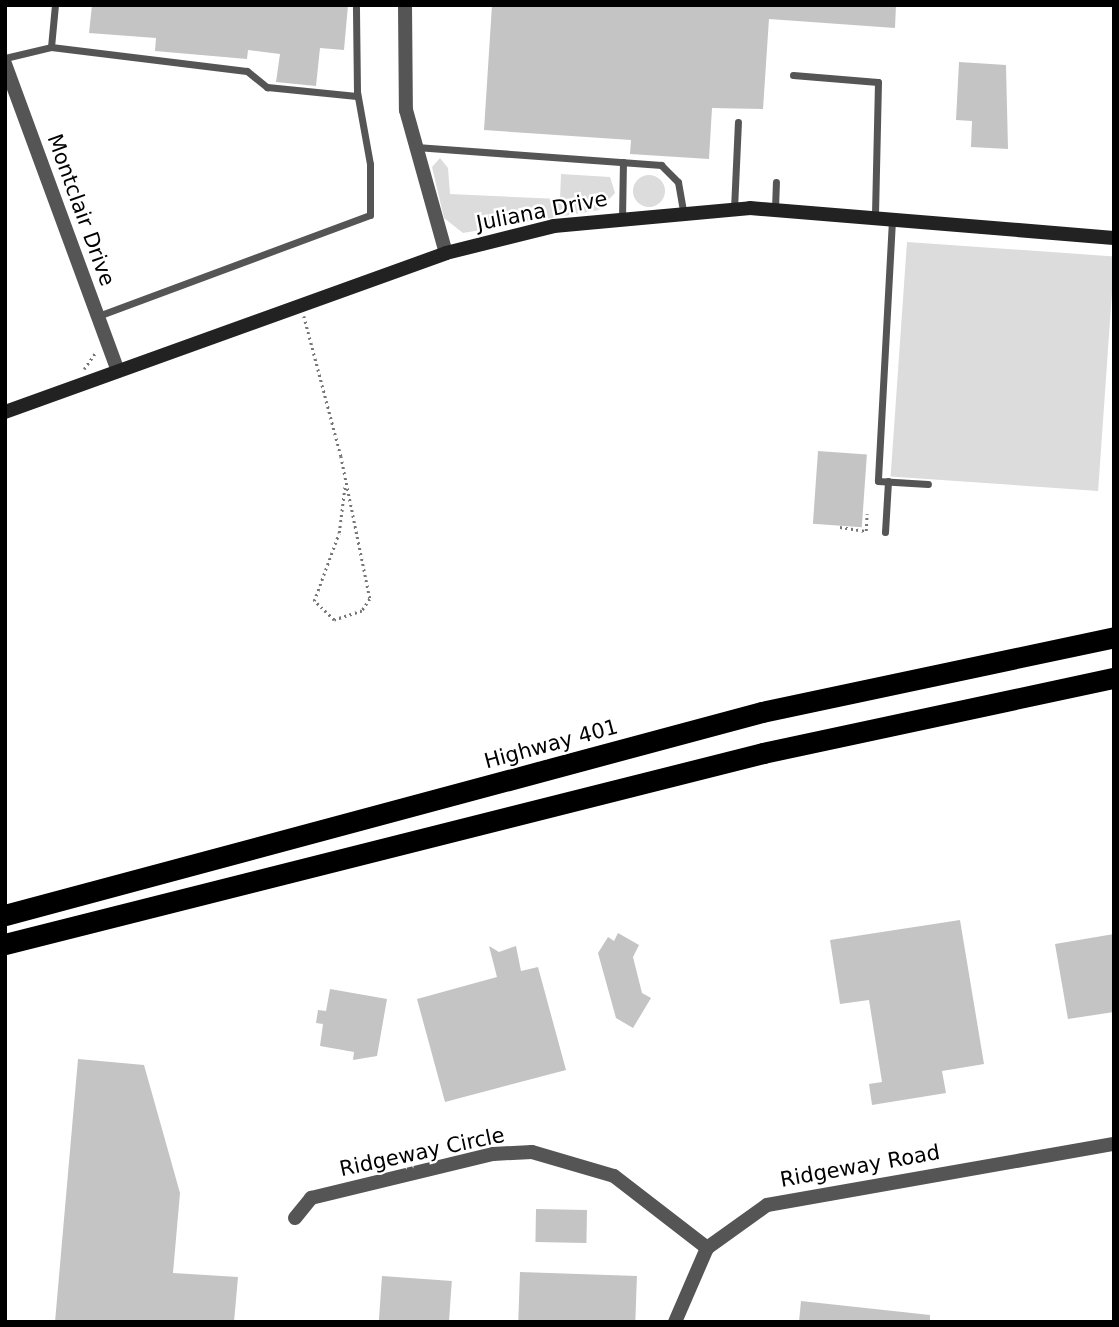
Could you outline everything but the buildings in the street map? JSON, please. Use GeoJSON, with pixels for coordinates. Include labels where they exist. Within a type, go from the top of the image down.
{"type":"FeatureCollection","features":[{"type":"Feature","properties":{"kind":"highway","name":"Highway 401"},"geometry":{"type":"LineString","coordinates":[[8,915],[762,712],[1114,637]]}},
{"type":"Feature","properties":{"kind":"highway"},"geometry":{"type":"LineString","coordinates":[[5,944],[763,753],[1114,678]]}},
{"type":"Feature","properties":{"kind":"street"},"geometry":{"type":"LineString","coordinates":[[405,5],[404,86],[414,146],[446,253]]}},
{"type":"Feature","properties":{"kind":"street","name":"Montclair Drive"},"geometry":{"type":"LineString","coordinates":[[5,64],[118,371]]}},
{"type":"Feature","properties":{"kind":"street","name":"Juliana Drive"},"geometry":{"type":"LineString","coordinates":[[5,412],[446,253],[622,218],[683,211],[775,209],[1114,238]]}},
{"type":"Feature","properties":{"kind":"street","name":"Ridgeway Road"},"geometry":{"type":"LineString","coordinates":[[707,1248],[766,1205],[1114,1144]]}},
{"type":"Feature","properties":{"kind":"street","name":"Ridgeway Circle"},"geometry":{"type":"LineString","coordinates":[[295,1218],[311,1198],[493,1154],[532,1152],[572,1159],[614,1176],[707,1248]]}},
{"type":"Feature","properties":{"kind":"street"},"geometry":{"type":"LineString","coordinates":[[675,1322],[707,1248]]}},
{"type":"Feature","properties":{"kind":"lane"},"geometry":{"type":"LineString","coordinates":[[51,47],[55,5]]}},
{"type":"Feature","properties":{"kind":"lane"},"geometry":{"type":"LineString","coordinates":[[98,316],[370,215],[370,163],[357,96],[356,5]]}},
{"type":"Feature","properties":{"kind":"lane"},"geometry":{"type":"LineString","coordinates":[[5,58],[51,47],[247,71],[267,87],[357,96]]}},
{"type":"Feature","properties":{"kind":"lane"},"geometry":{"type":"LineString","coordinates":[[793,75],[878,82],[875,216]]}},
{"type":"Feature","properties":{"kind":"lane"},"geometry":{"type":"LineString","coordinates":[[734,209],[738,122]]}},
{"type":"Feature","properties":{"kind":"lane"},"geometry":{"type":"LineString","coordinates":[[414,146],[623,162],[671,171],[683,211]]}},
{"type":"Feature","properties":{"kind":"lane"},"geometry":{"type":"LineString","coordinates":[[622,218],[623,162]]}},
{"type":"Feature","properties":{"kind":"lane"},"geometry":{"type":"LineString","coordinates":[[775,209],[776,182]]}},
{"type":"Feature","properties":{"kind":"lane"},"geometry":{"type":"LineString","coordinates":[[892,218],[878,481],[928,484]]}},
{"type":"Feature","properties":{"kind":"lane"},"geometry":{"type":"LineString","coordinates":[[885,532],[888,481]]}},
{"type":"Feature","properties":{"kind":"path"},"geometry":{"type":"LineString","coordinates":[[301,306],[345,485],[370,598],[355,616],[334,621],[314,601],[339,533],[345,485]]}},
{"type":"Feature","properties":{"kind":"path"},"geometry":{"type":"LineString","coordinates":[[839,527],[866,531],[867,514]]}},
{"type":"Feature","properties":{"kind":"shaded area"},"geometry":{"type":"Polygon","coordinates":[[[440,158],[448,168],[450,194],[560,199],[561,174],[610,177],[615,193],[599,210],[463,233],[444,218],[432,167],[440,158]]]}},
{"type":"Feature","properties":{"kind":"shaded area"},"geometry":{"type":"Polygon","coordinates":[[[649,175],[660,180],[665,191],[660,202],[649,207],[638,202],[633,191],[638,180],[649,175]]]}},
{"type":"Feature","properties":{"kind":"shaded area"},"geometry":{"type":"Polygon","coordinates":[[[907,242],[1114,256],[1098,491],[891,476],[907,242]]]}}]}
